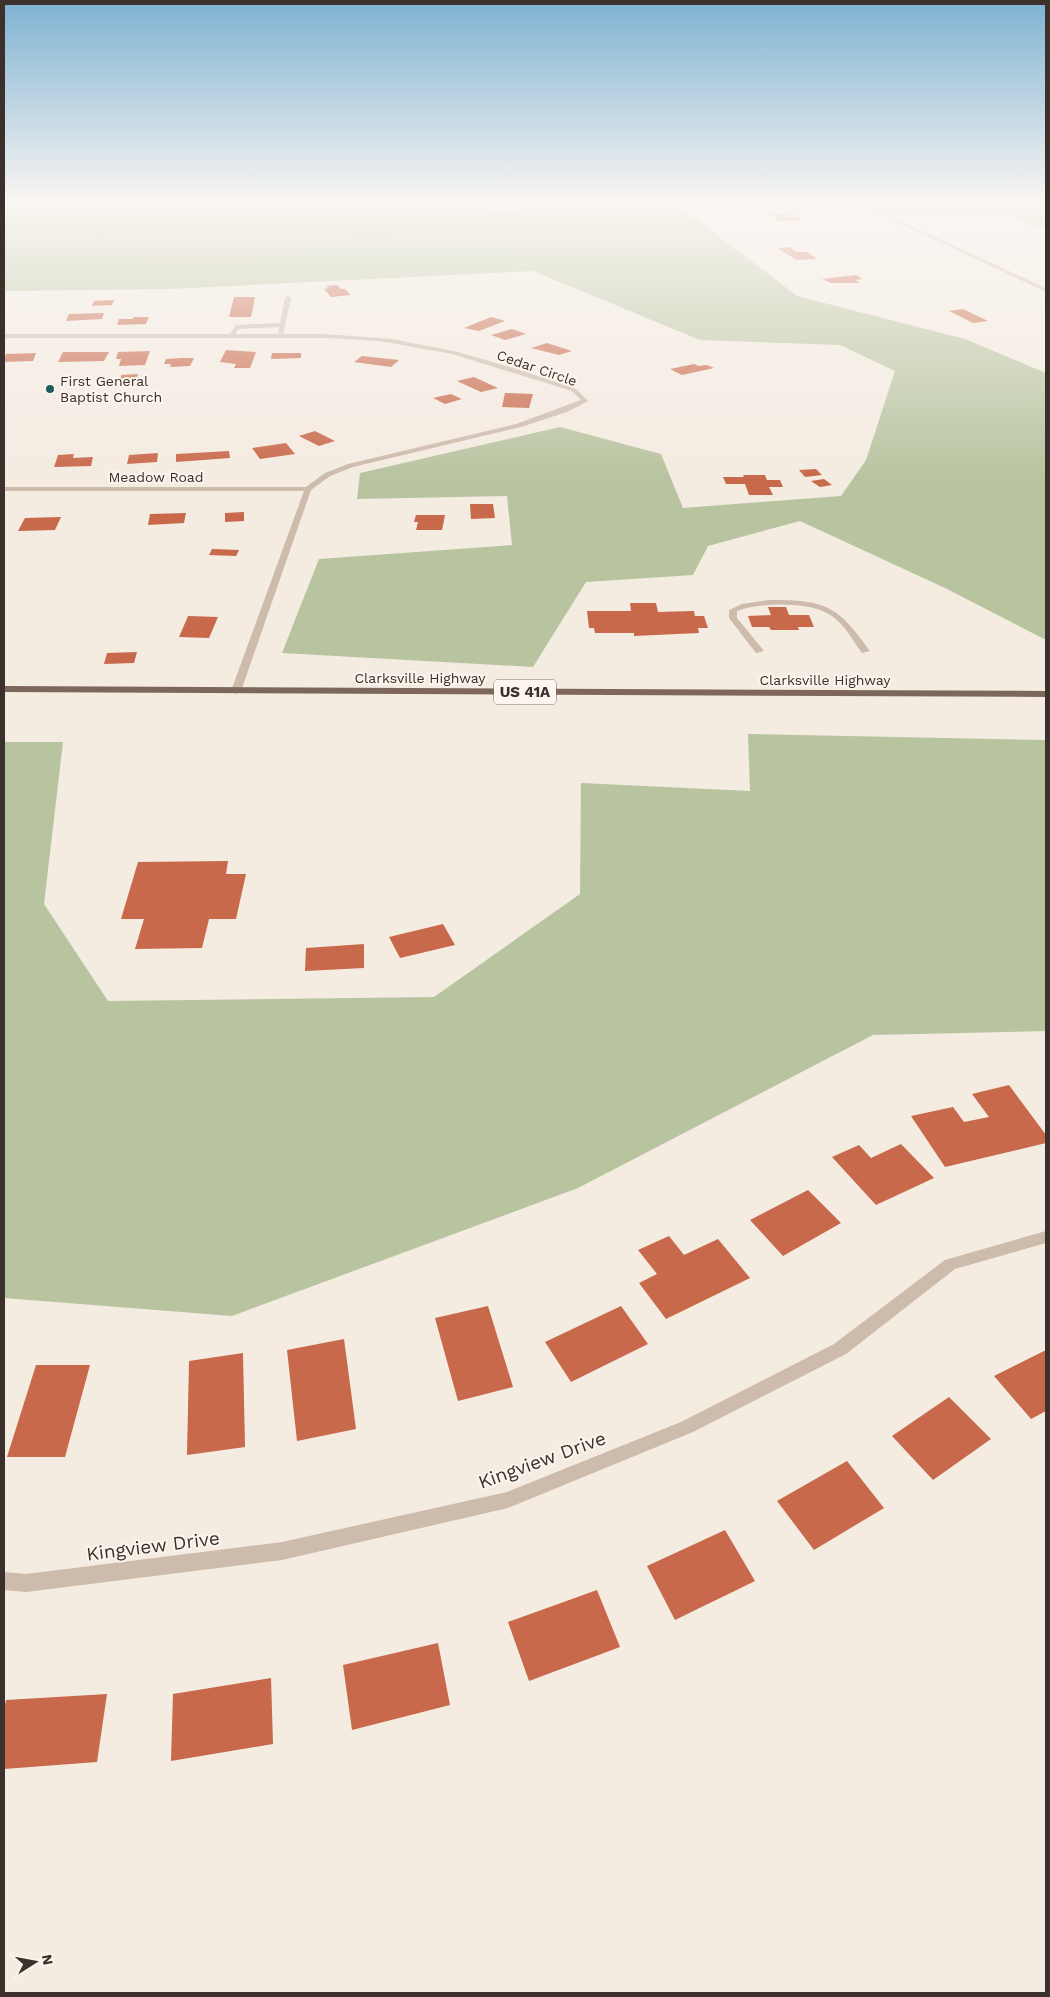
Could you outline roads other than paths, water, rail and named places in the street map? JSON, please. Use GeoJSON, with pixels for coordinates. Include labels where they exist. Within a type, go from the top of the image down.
{"type":"FeatureCollection","features":[{"type":"Feature","properties":{"kind":"main road","name":"Clarksville Highway"},"geometry":{"type":"LineString","coordinates":[[4,689],[1046,694]]}},
{"type":"Feature","properties":{"kind":"street"},"geometry":{"type":"LineString","coordinates":[[280,336],[288,298]]}},
{"type":"Feature","properties":{"kind":"street"},"geometry":{"type":"LineString","coordinates":[[232,336],[236,326],[282,325]]}},
{"type":"Feature","properties":{"kind":"street","name":"Cedar Circle"},"geometry":{"type":"LineString","coordinates":[[4,336],[280,336],[363,338],[413,344],[574,390],[585,401],[549,417],[350,466],[323,477],[308,489]]}},
{"type":"Feature","properties":{"kind":"street","name":"Meadow Road"},"geometry":{"type":"LineString","coordinates":[[4,489],[308,489]]}},
{"type":"Feature","properties":{"kind":"street"},"geometry":{"type":"LineString","coordinates":[[236,691],[308,489]]}},
{"type":"Feature","properties":{"kind":"street"},"geometry":{"type":"LineString","coordinates":[[759,651],[733,618],[733,610],[741,605],[792,604],[819,606],[836,615],[864,651]]}},
{"type":"Feature","properties":{"kind":"street","name":"Kingview Drive"},"geometry":{"type":"LineString","coordinates":[[4,1581],[26,1583],[282,1551],[508,1500],[687,1427],[840,1349],[950,1264],[1046,1237]]}},
{"type":"Feature","properties":{"kind":"place","name":"First General Baptist Church"},"geometry":{"type":"Point","coordinates":[50,389]}}]}
